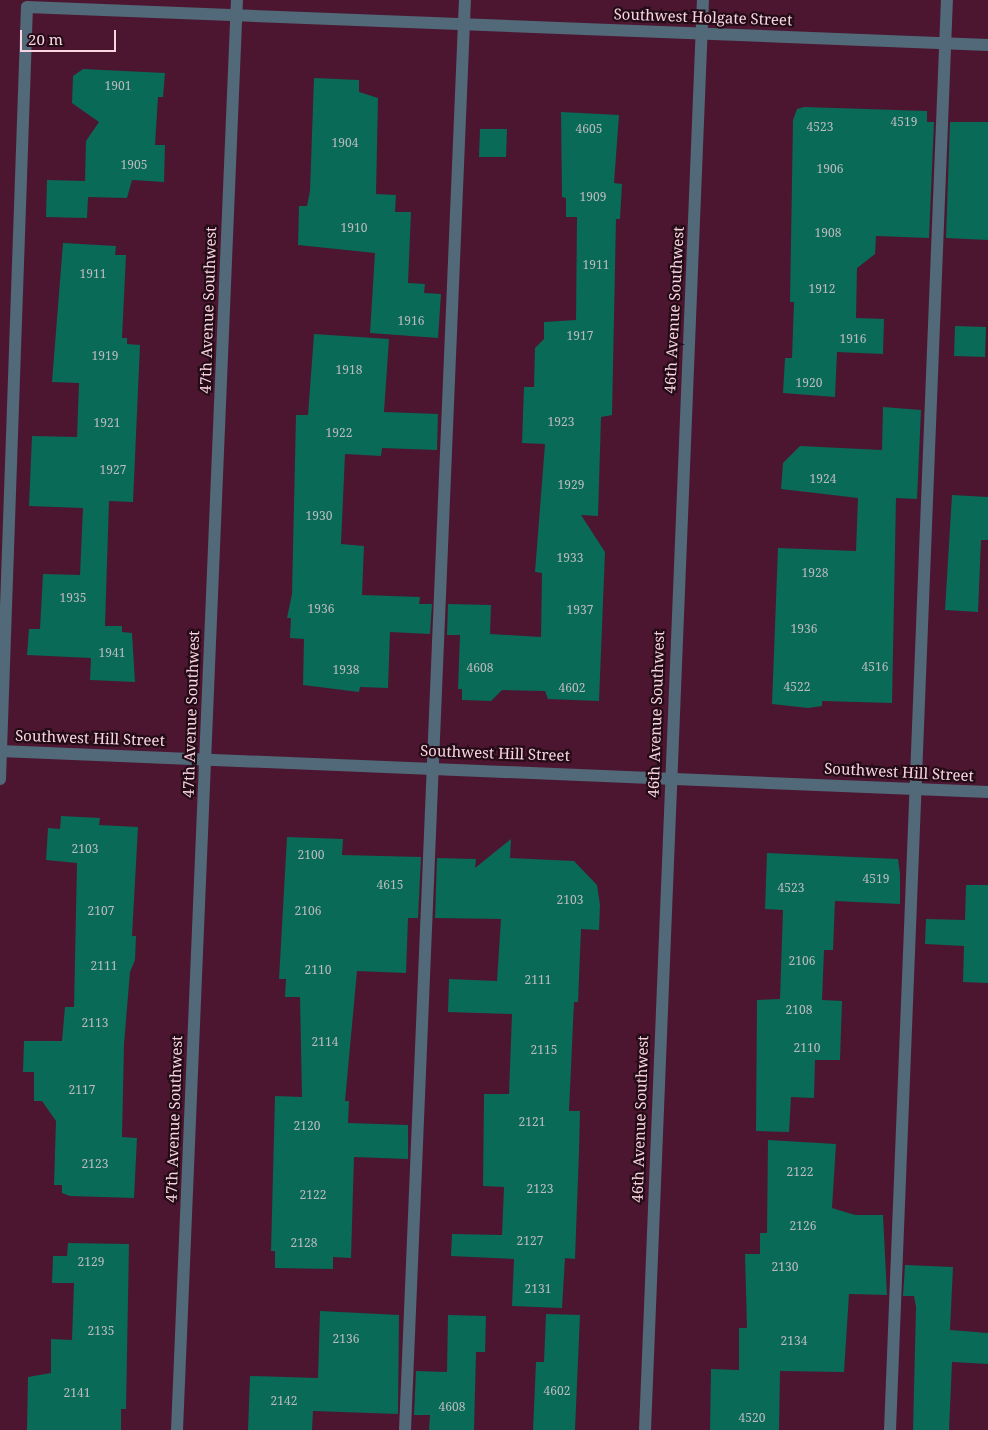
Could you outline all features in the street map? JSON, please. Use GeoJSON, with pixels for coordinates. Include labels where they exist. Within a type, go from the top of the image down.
{"type":"FeatureCollection","features":[{"type":"Feature","properties":{"kind":"street"},"geometry":{"type":"LineString","coordinates":[[405,1430],[465,0]]}},
{"type":"Feature","properties":{"kind":"street","name":"46th Avenue Southwest"},"geometry":{"type":"LineString","coordinates":[[645,1430],[670,777],[704,0]]}},
{"type":"Feature","properties":{"kind":"street"},"geometry":{"type":"LineString","coordinates":[[890,1430],[947,0]]}},
{"type":"Feature","properties":{"kind":"street","name":"Southwest Holgate Street"},"geometry":{"type":"LineString","coordinates":[[1,751],[27,7],[236,6],[464,24],[988,45]]}},
{"type":"Feature","properties":{"kind":"street","name":"47th Avenue Southwest"},"geometry":{"type":"LineString","coordinates":[[177,1430],[236,6]]}},
{"type":"Feature","properties":{"kind":"street"},"geometry":{"type":"LineString","coordinates":[[0,779],[1,751]]}},
{"type":"Feature","properties":{"kind":"street","name":"Southwest Hill Street"},"geometry":{"type":"LineString","coordinates":[[1,751],[206,760],[434,766],[988,792]]}},
{"type":"Feature","properties":{"kind":"building"},"geometry":{"type":"Polygon","coordinates":[[[83,69],[165,73],[163,97],[158,97],[155,145],[165,145],[164,182],[132,180],[127,198],[88,197],[87,218],[46,217],[47,180],[85,181],[86,141],[99,122],[72,103],[73,76],[83,69]]]}},
{"type":"Feature","properties":{"kind":"building"},"geometry":{"type":"Polygon","coordinates":[[[314,78],[359,80],[359,92],[378,98],[376,194],[396,195],[395,212],[411,212],[408,283],[425,284],[424,293],[441,294],[438,338],[370,333],[375,253],[298,245],[299,206],[307,206],[310,191],[314,78]]]}},
{"type":"Feature","properties":{"kind":"building"},"geometry":{"type":"Polygon","coordinates":[[[804,107],[927,111],[927,122],[934,122],[929,238],[876,236],[875,254],[857,268],[856,318],[884,319],[883,354],[837,352],[835,397],[783,393],[785,358],[792,358],[794,302],[790,302],[793,120],[797,109],[804,107]]]}},
{"type":"Feature","properties":{"kind":"building"},"geometry":{"type":"Polygon","coordinates":[[[561,112],[619,115],[614,183],[622,184],[620,219],[616,219],[612,415],[601,417],[598,516],[581,515],[605,552],[599,701],[548,699],[545,691],[502,690],[491,701],[462,700],[462,689],[458,689],[460,635],[447,635],[448,604],[491,605],[490,634],[541,637],[542,573],[535,572],[545,444],[522,443],[524,387],[534,387],[535,348],[544,339],[544,322],[576,320],[577,217],[566,217],[566,198],[562,197],[561,112]]]}},
{"type":"Feature","properties":{"kind":"building"},"geometry":{"type":"Polygon","coordinates":[[[950,122],[988,122],[988,240],[946,238],[950,122]]]}},
{"type":"Feature","properties":{"kind":"building"},"geometry":{"type":"Polygon","coordinates":[[[480,129],[507,129],[506,157],[479,157],[480,129]]]}},
{"type":"Feature","properties":{"kind":"building"},"geometry":{"type":"Polygon","coordinates":[[[63,243],[116,246],[115,255],[126,255],[122,338],[127,338],[127,344],[140,345],[133,502],[109,501],[105,626],[122,626],[122,632],[132,633],[135,682],[90,680],[91,658],[27,655],[29,629],[40,629],[43,574],[80,575],[83,508],[29,506],[32,436],[77,437],[79,383],[52,382],[63,243]]]}},
{"type":"Feature","properties":{"kind":"building"},"geometry":{"type":"Polygon","coordinates":[[[955,326],[986,327],[985,357],[954,356],[955,326]]]}},
{"type":"Feature","properties":{"kind":"building"},"geometry":{"type":"Polygon","coordinates":[[[314,334],[389,339],[384,412],[438,414],[437,450],[382,448],[381,456],[345,454],[341,544],[364,546],[362,595],[420,597],[419,604],[432,604],[430,634],[390,632],[388,688],[360,687],[359,692],[303,685],[304,639],[290,638],[291,618],[287,618],[292,594],[296,415],[308,415],[314,334]]]}},
{"type":"Feature","properties":{"kind":"building"},"geometry":{"type":"Polygon","coordinates":[[[883,407],[921,410],[917,499],[896,498],[892,703],[822,701],[822,706],[808,708],[772,704],[778,548],[856,551],[858,498],[781,489],[783,463],[800,446],[882,450],[883,407]]]}},
{"type":"Feature","properties":{"kind":"building"},"geometry":{"type":"Polygon","coordinates":[[[952,495],[988,497],[988,540],[981,540],[978,612],[945,610],[952,495]]]}},
{"type":"Feature","properties":{"kind":"building"},"geometry":{"type":"Polygon","coordinates":[[[61,816],[100,818],[99,825],[138,827],[132,936],[136,936],[135,960],[130,972],[124,1044],[122,1137],[137,1138],[134,1198],[70,1196],[62,1193],[62,1185],[54,1185],[56,1121],[42,1101],[34,1101],[34,1072],[23,1072],[24,1041],[62,1041],[65,1007],[74,1007],[77,863],[46,860],[48,828],[60,829],[61,816]]]}},
{"type":"Feature","properties":{"kind":"building"},"geometry":{"type":"Polygon","coordinates":[[[287,837],[343,839],[342,855],[421,857],[418,918],[408,918],[406,973],[357,971],[345,1101],[349,1101],[348,1123],[408,1125],[408,1159],[354,1157],[351,1258],[333,1257],[333,1269],[275,1268],[275,1251],[271,1251],[275,1096],[302,1097],[300,997],[285,997],[286,979],[279,979],[287,837]]]}},
{"type":"Feature","properties":{"kind":"building"},"geometry":{"type":"Polygon","coordinates":[[[511,839],[510,858],[574,861],[597,885],[600,905],[599,930],[581,929],[578,1002],[574,1002],[569,1111],[580,1111],[575,1259],[565,1258],[562,1308],[512,1306],[514,1259],[451,1256],[452,1234],[502,1235],[504,1187],[483,1186],[484,1094],[509,1094],[512,1014],[448,1012],[449,979],[497,981],[501,919],[435,918],[437,858],[476,859],[475,868],[511,839]]]}},
{"type":"Feature","properties":{"kind":"building"},"geometry":{"type":"Polygon","coordinates":[[[767,853],[898,859],[900,874],[900,904],[835,901],[833,950],[824,950],[822,1000],[842,1001],[840,1060],[815,1060],[814,1098],[791,1097],[789,1132],[756,1131],[757,1000],[780,999],[783,910],[765,909],[767,853]]]}},
{"type":"Feature","properties":{"kind":"building"},"geometry":{"type":"Polygon","coordinates":[[[966,885],[988,885],[988,983],[963,982],[964,946],[925,944],[926,919],[965,920],[966,885]]]}},
{"type":"Feature","properties":{"kind":"building"},"geometry":{"type":"Polygon","coordinates":[[[768,1140],[836,1144],[832,1208],[855,1215],[883,1215],[887,1295],[849,1294],[844,1372],[780,1371],[779,1430],[710,1430],[711,1369],[739,1370],[739,1328],[747,1328],[745,1254],[760,1254],[760,1233],[767,1233],[768,1140]]]}},
{"type":"Feature","properties":{"kind":"building"},"geometry":{"type":"Polygon","coordinates":[[[68,1243],[129,1244],[126,1409],[121,1409],[121,1430],[27,1430],[28,1377],[51,1373],[51,1339],[72,1340],[74,1283],[52,1283],[53,1256],[67,1256],[68,1243]]]}},
{"type":"Feature","properties":{"kind":"building"},"geometry":{"type":"Polygon","coordinates":[[[905,1265],[953,1267],[950,1330],[988,1333],[988,1364],[952,1362],[949,1430],[913,1430],[916,1307],[914,1296],[903,1296],[905,1265]]]}},
{"type":"Feature","properties":{"kind":"building"},"geometry":{"type":"Polygon","coordinates":[[[320,1311],[399,1315],[398,1414],[313,1411],[312,1430],[248,1430],[250,1376],[318,1378],[320,1311]]]}},
{"type":"Feature","properties":{"kind":"building"},"geometry":{"type":"Polygon","coordinates":[[[546,1314],[580,1315],[575,1430],[533,1430],[536,1362],[544,1362],[546,1314]]]}},
{"type":"Feature","properties":{"kind":"building"},"geometry":{"type":"Polygon","coordinates":[[[448,1315],[486,1316],[485,1352],[476,1352],[474,1430],[429,1430],[430,1415],[414,1415],[416,1371],[447,1372],[448,1315]]]}}]}
